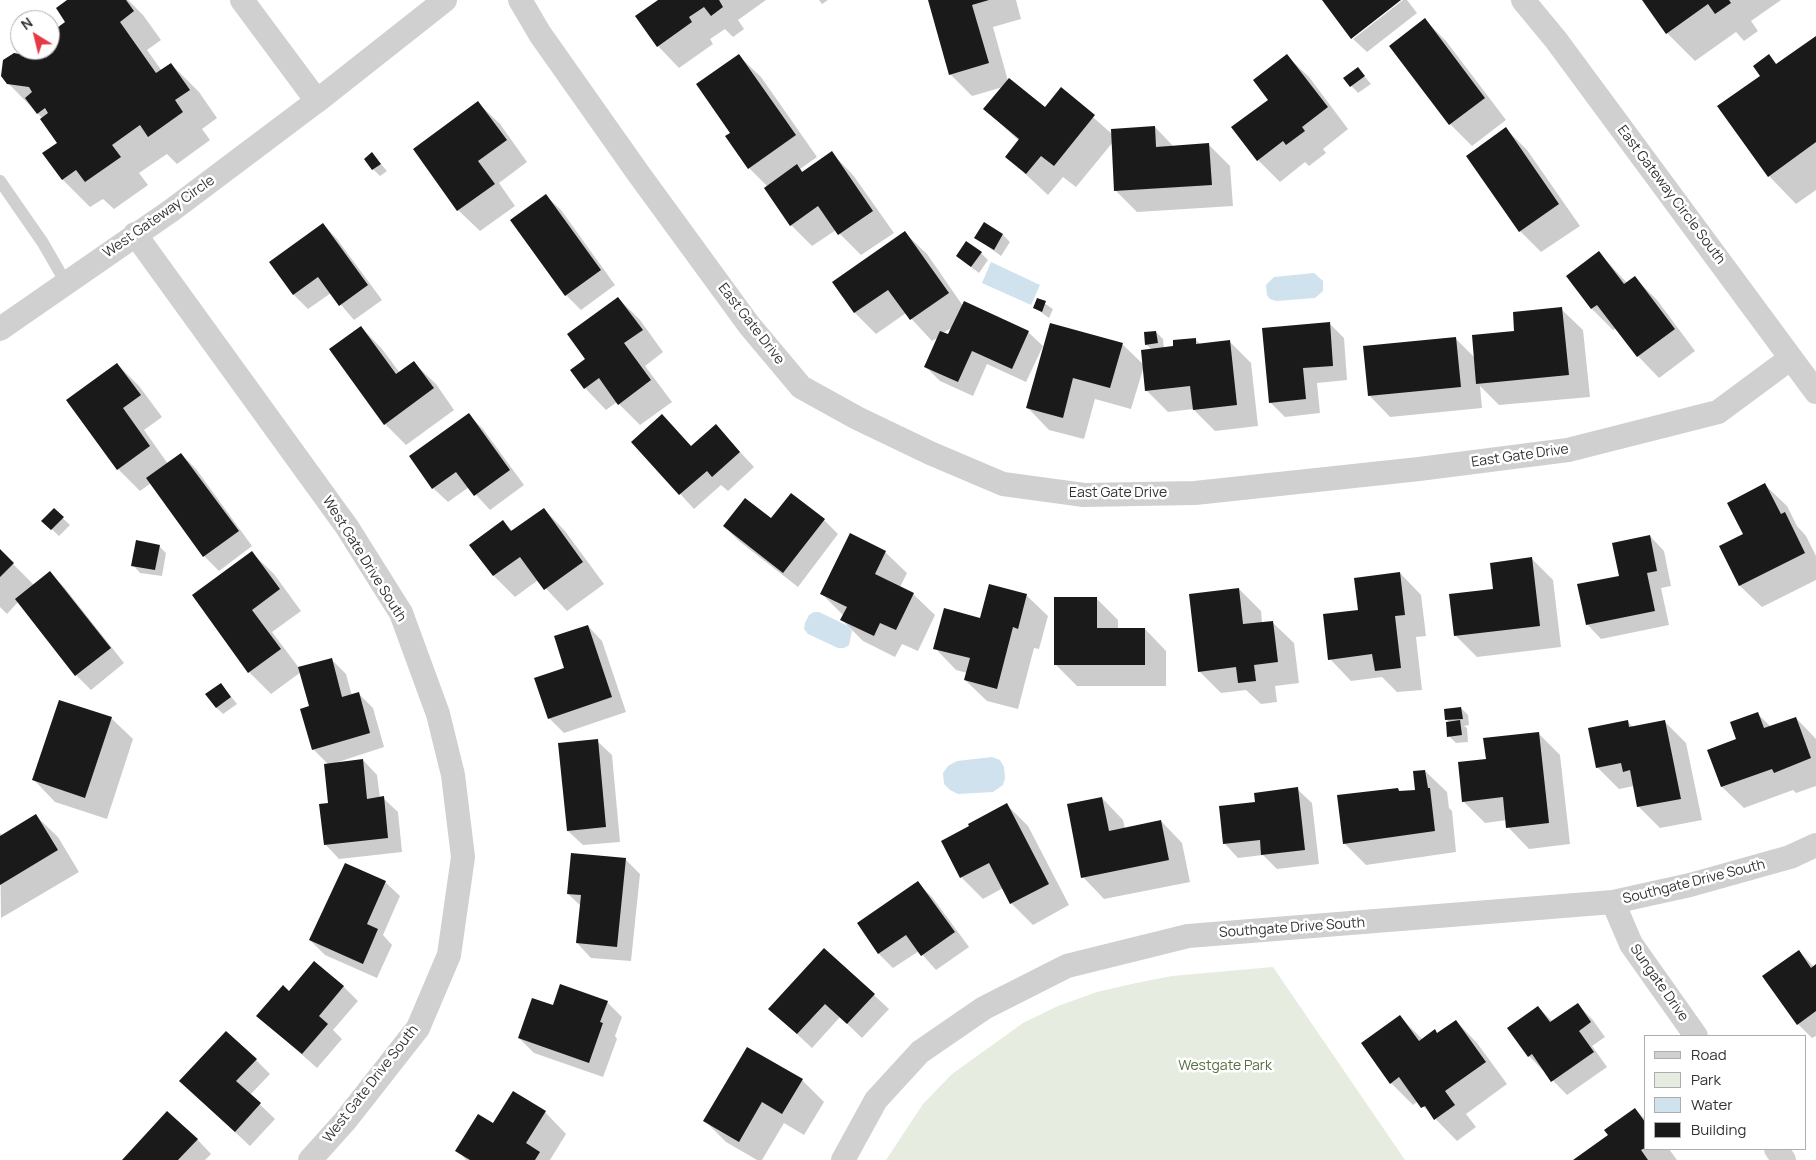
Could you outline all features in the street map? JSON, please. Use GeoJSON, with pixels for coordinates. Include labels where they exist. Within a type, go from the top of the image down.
{"type":"FeatureCollection","features":[{"type":"Feature","properties":{"kind":"street"},"geometry":{"type":"LineString","coordinates":[[242,0],[317,101],[445,0]]}},
{"type":"Feature","properties":{"kind":"street","name":"East Gate Drive"},"geometry":{"type":"LineString","coordinates":[[520,0],[540,34],[638,173],[749,325],[802,387],[881,430],[1003,484],[1084,495],[1195,493],[1419,469],[1568,450],[1718,412],[1791,358]]}},
{"type":"Feature","properties":{"kind":"street","name":"East Gateway Circle South"},"geometry":{"type":"LineString","coordinates":[[1523,0],[1556,40],[1816,392]]}},
{"type":"Feature","properties":{"kind":"street","name":"West Gateway Circle"},"geometry":{"type":"LineString","coordinates":[[0,329],[172,210],[317,101]]}},
{"type":"Feature","properties":{"kind":"street","name":"West Gate Drive South"},"geometry":{"type":"LineString","coordinates":[[135,234],[347,527],[401,613],[438,714],[453,775],[462,857],[449,955],[418,1028],[345,1122],[310,1160]]}},
{"type":"Feature","properties":{"kind":"street","name":"Southgate Drive South"},"geometry":{"type":"LineString","coordinates":[[843,1160],[876,1100],[920,1052],[984,1008],[1067,966],[1188,936],[1612,902],[1708,880],[1790,857],[1816,845]]}},
{"type":"Feature","properties":{"kind":"street","name":"Sungate Drive"},"geometry":{"type":"LineString","coordinates":[[1612,902],[1631,944],[1695,1035]]}},
{"type":"Feature","properties":{"kind":"lane"},"geometry":{"type":"LineString","coordinates":[[0,181],[43,243],[66,283]]}},
{"type":"Feature","properties":{"kind":"green space","name":"Westgate Park"},"geometry":{"type":"Polygon","coordinates":[[[1273,967],[1405,1160],[886,1160],[923,1104],[952,1074],[1023,1023],[1058,1006],[1097,992],[1136,983],[1172,976],[1273,967]]]}},
{"type":"Feature","properties":{"kind":"water"},"geometry":{"type":"Polygon","coordinates":[[[991,262],[1040,285],[1031,305],[982,283],[991,262]]]}},
{"type":"Feature","properties":{"kind":"water"},"geometry":{"type":"Polygon","coordinates":[[[1314,273],[1323,281],[1323,291],[1315,298],[1276,301],[1270,299],[1267,295],[1266,285],[1274,277],[1314,273]]]}},
{"type":"Feature","properties":{"kind":"water"},"geometry":{"type":"Polygon","coordinates":[[[819,612],[848,626],[852,631],[849,645],[844,648],[838,648],[808,634],[804,629],[805,623],[809,615],[819,612]]]}},
{"type":"Feature","properties":{"kind":"water"},"geometry":{"type":"Polygon","coordinates":[[[992,757],[1000,760],[1004,767],[1005,778],[1003,785],[993,792],[958,794],[944,784],[943,773],[948,766],[957,761],[992,757]]]}},
{"type":"Feature","properties":{"kind":"building"},"geometry":{"type":"Polygon","coordinates":[[[67,0],[126,0],[134,11],[120,22],[156,73],[171,63],[190,90],[175,100],[183,112],[148,137],[140,125],[112,145],[121,157],[85,182],[76,170],[62,180],[42,153],[57,143],[40,119],[48,113],[45,108],[37,114],[25,98],[32,92],[29,87],[7,84],[1,76],[3,60],[10,56],[10,60],[60,60],[60,26],[65,22],[60,14],[60,10],[56,8],[67,0]]]}},
{"type":"Feature","properties":{"kind":"building"},"geometry":{"type":"Polygon","coordinates":[[[658,0],[719,0],[723,7],[711,16],[704,7],[689,17],[692,22],[657,47],[635,16],[658,0]]]}},
{"type":"Feature","properties":{"kind":"building"},"geometry":{"type":"Polygon","coordinates":[[[928,0],[989,0],[972,5],[989,63],[949,75],[928,0]]]}},
{"type":"Feature","properties":{"kind":"building"},"geometry":{"type":"Polygon","coordinates":[[[1322,0],[1401,0],[1351,39],[1322,0]]]}},
{"type":"Feature","properties":{"kind":"building"},"geometry":{"type":"Polygon","coordinates":[[[1642,0],[1729,0],[1731,3],[1715,14],[1708,4],[1666,34],[1642,0]]]}},
{"type":"Feature","properties":{"kind":"building"},"geometry":{"type":"Polygon","coordinates":[[[1425,18],[1485,98],[1449,125],[1389,46],[1425,18]]]}},
{"type":"Feature","properties":{"kind":"building"},"geometry":{"type":"Polygon","coordinates":[[[1816,36],[1816,142],[1768,177],[1717,106],[1760,76],[1753,66],[1769,54],[1776,64],[1816,36]]]}},
{"type":"Feature","properties":{"kind":"building"},"geometry":{"type":"Polygon","coordinates":[[[739,54],[796,135],[748,169],[725,136],[730,133],[696,84],[739,54]]]}},
{"type":"Feature","properties":{"kind":"building"},"geometry":{"type":"Polygon","coordinates":[[[1287,54],[1328,107],[1302,127],[1305,131],[1286,145],[1283,141],[1257,161],[1231,127],[1268,100],[1253,80],[1287,54]]]}},
{"type":"Feature","properties":{"kind":"building"},"geometry":{"type":"Polygon","coordinates":[[[1358,67],[1365,76],[1350,87],[1343,78],[1358,67]]]}},
{"type":"Feature","properties":{"kind":"building"},"geometry":{"type":"Polygon","coordinates":[[[1009,78],[1045,107],[1061,87],[1095,115],[1054,166],[1041,156],[1026,174],[1005,157],[1019,139],[983,109],[1009,78]]]}},
{"type":"Feature","properties":{"kind":"building"},"geometry":{"type":"Polygon","coordinates":[[[478,101],[507,140],[478,161],[495,184],[457,211],[413,149],[478,101]]]}},
{"type":"Feature","properties":{"kind":"building"},"geometry":{"type":"Polygon","coordinates":[[[1155,126],[1156,147],[1209,143],[1212,185],[1114,191],[1111,129],[1155,126]]]}},
{"type":"Feature","properties":{"kind":"building"},"geometry":{"type":"Polygon","coordinates":[[[1506,127],[1559,204],[1519,232],[1466,156],[1506,127]]]}},
{"type":"Feature","properties":{"kind":"building"},"geometry":{"type":"Polygon","coordinates":[[[832,151],[873,211],[838,235],[818,206],[790,226],[764,188],[797,164],[802,172],[832,151]]]}},
{"type":"Feature","properties":{"kind":"building"},"geometry":{"type":"Polygon","coordinates":[[[372,152],[381,164],[372,170],[364,159],[372,152]]]}},
{"type":"Feature","properties":{"kind":"building"},"geometry":{"type":"Polygon","coordinates":[[[546,194],[601,270],[565,296],[510,220],[546,194]]]}},
{"type":"Feature","properties":{"kind":"building"},"geometry":{"type":"Polygon","coordinates":[[[984,222],[1003,234],[994,250],[974,238],[984,222]]]}},
{"type":"Feature","properties":{"kind":"building"},"geometry":{"type":"Polygon","coordinates":[[[323,223],[368,285],[339,306],[318,277],[293,295],[269,262],[323,223]]]}},
{"type":"Feature","properties":{"kind":"building"},"geometry":{"type":"Polygon","coordinates":[[[905,231],[949,293],[910,320],[888,290],[854,313],[832,282],[905,231]]]}},
{"type":"Feature","properties":{"kind":"building"},"geometry":{"type":"Polygon","coordinates":[[[966,241],[982,252],[971,267],[956,256],[966,241]]]}},
{"type":"Feature","properties":{"kind":"building"},"geometry":{"type":"Polygon","coordinates":[[[1599,251],[1624,284],[1635,276],[1675,329],[1637,357],[1597,305],[1591,309],[1566,276],[1599,251]]]}},
{"type":"Feature","properties":{"kind":"building"},"geometry":{"type":"Polygon","coordinates":[[[618,297],[643,330],[624,343],[651,380],[618,405],[599,378],[584,389],[570,370],[585,359],[567,334],[618,297]]]}},
{"type":"Feature","properties":{"kind":"building"},"geometry":{"type":"Polygon","coordinates":[[[1037,298],[1046,301],[1042,312],[1033,308],[1037,298]]]}},
{"type":"Feature","properties":{"kind":"building"},"geometry":{"type":"Polygon","coordinates":[[[964,301],[1029,331],[1012,369],[972,351],[958,382],[924,367],[940,331],[948,334],[964,301]]]}},
{"type":"Feature","properties":{"kind":"building"},"geometry":{"type":"Polygon","coordinates":[[[1562,307],[1569,375],[1476,384],[1472,335],[1514,331],[1513,312],[1562,307]]]}},
{"type":"Feature","properties":{"kind":"building"},"geometry":{"type":"Polygon","coordinates":[[[1330,322],[1333,366],[1303,368],[1306,399],[1269,403],[1262,328],[1330,322]]]}},
{"type":"Feature","properties":{"kind":"building"},"geometry":{"type":"Polygon","coordinates":[[[1050,323],[1123,343],[1110,388],[1073,378],[1063,418],[1026,408],[1050,323]]]}},
{"type":"Feature","properties":{"kind":"building"},"geometry":{"type":"Polygon","coordinates":[[[361,326],[396,374],[414,361],[434,388],[384,425],[329,349],[361,326]]]}},
{"type":"Feature","properties":{"kind":"building"},"geometry":{"type":"Polygon","coordinates":[[[1156,331],[1158,343],[1145,345],[1144,332],[1156,331]]]}},
{"type":"Feature","properties":{"kind":"building"},"geometry":{"type":"Polygon","coordinates":[[[1456,337],[1461,387],[1368,396],[1363,346],[1456,337]]]}},
{"type":"Feature","properties":{"kind":"building"},"geometry":{"type":"Polygon","coordinates":[[[1196,338],[1196,344],[1230,340],[1237,405],[1193,410],[1190,386],[1145,391],[1141,350],[1173,346],[1173,340],[1196,338]]]}},
{"type":"Feature","properties":{"kind":"building"},"geometry":{"type":"Polygon","coordinates":[[[117,363],[141,395],[123,408],[150,446],[117,470],[66,400],[117,363]]]}},
{"type":"Feature","properties":{"kind":"building"},"geometry":{"type":"Polygon","coordinates":[[[469,413],[510,470],[474,496],[456,472],[432,489],[409,456],[469,413]]]}},
{"type":"Feature","properties":{"kind":"building"},"geometry":{"type":"Polygon","coordinates":[[[662,414],[691,446],[716,424],[740,452],[712,477],[707,471],[679,495],[631,442],[662,414]]]}},
{"type":"Feature","properties":{"kind":"building"},"geometry":{"type":"Polygon","coordinates":[[[181,453],[239,531],[203,557],[146,478],[181,453]]]}},
{"type":"Feature","properties":{"kind":"building"},"geometry":{"type":"Polygon","coordinates":[[[1765,483],[1781,514],[1785,512],[1805,553],[1739,586],[1719,546],[1743,534],[1727,503],[1765,483]]]}},
{"type":"Feature","properties":{"kind":"building"},"geometry":{"type":"Polygon","coordinates":[[[791,493],[825,519],[783,573],[723,526],[745,498],[771,518],[791,493]]]}},
{"type":"Feature","properties":{"kind":"building"},"geometry":{"type":"Polygon","coordinates":[[[54,508],[64,517],[51,530],[41,521],[54,508]]]}},
{"type":"Feature","properties":{"kind":"building"},"geometry":{"type":"Polygon","coordinates":[[[544,508],[583,562],[544,590],[520,557],[493,576],[469,545],[503,520],[511,531],[544,508]]]}},
{"type":"Feature","properties":{"kind":"building"},"geometry":{"type":"Polygon","coordinates":[[[850,533],[886,551],[875,574],[914,593],[896,630],[880,623],[874,636],[840,620],[847,607],[820,594],[850,533]]]}},
{"type":"Feature","properties":{"kind":"building"},"geometry":{"type":"Polygon","coordinates":[[[1650,535],[1657,571],[1647,573],[1655,611],[1586,625],[1577,584],[1619,576],[1612,543],[1650,535]]]}},
{"type":"Feature","properties":{"kind":"building"},"geometry":{"type":"Polygon","coordinates":[[[136,540],[160,545],[155,570],[131,566],[136,540]]]}},
{"type":"Feature","properties":{"kind":"building"},"geometry":{"type":"Polygon","coordinates":[[[0,549],[14,563],[0,577],[0,549]]]}},
{"type":"Feature","properties":{"kind":"building"},"geometry":{"type":"Polygon","coordinates":[[[252,551],[280,589],[252,610],[281,649],[248,673],[192,595],[252,551]]]}},
{"type":"Feature","properties":{"kind":"building"},"geometry":{"type":"Polygon","coordinates":[[[1532,557],[1540,626],[1454,636],[1449,594],[1493,589],[1490,563],[1532,557]]]}},
{"type":"Feature","properties":{"kind":"building"},"geometry":{"type":"Polygon","coordinates":[[[50,571],[111,648],[75,676],[15,599],[50,571]]]}},
{"type":"Feature","properties":{"kind":"building"},"geometry":{"type":"Polygon","coordinates":[[[1400,572],[1405,615],[1395,616],[1401,668],[1375,671],[1372,654],[1328,660],[1323,614],[1358,610],[1354,578],[1400,572]]]}},
{"type":"Feature","properties":{"kind":"building"},"geometry":{"type":"Polygon","coordinates":[[[989,584],[1027,594],[1018,629],[1013,627],[997,689],[964,680],[970,658],[933,649],[944,608],[980,618],[989,584]]]}},
{"type":"Feature","properties":{"kind":"building"},"geometry":{"type":"Polygon","coordinates":[[[1239,588],[1243,624],[1273,621],[1278,662],[1254,665],[1256,681],[1238,683],[1236,667],[1198,672],[1189,594],[1239,588]]]}},
{"type":"Feature","properties":{"kind":"building"},"geometry":{"type":"Polygon","coordinates":[[[1054,597],[1097,597],[1097,628],[1145,628],[1145,665],[1054,665],[1054,597]]]}},
{"type":"Feature","properties":{"kind":"building"},"geometry":{"type":"Polygon","coordinates":[[[588,625],[612,697],[548,719],[534,678],[564,668],[554,636],[588,625]]]}},
{"type":"Feature","properties":{"kind":"building"},"geometry":{"type":"Polygon","coordinates":[[[332,658],[342,697],[359,692],[370,733],[312,750],[300,709],[309,706],[298,667],[332,658]]]}},
{"type":"Feature","properties":{"kind":"building"},"geometry":{"type":"Polygon","coordinates":[[[221,683],[231,697],[216,708],[205,694],[221,683]]]}},
{"type":"Feature","properties":{"kind":"building"},"geometry":{"type":"Polygon","coordinates":[[[59,700],[112,717],[85,798],[32,780],[59,700]]]}},
{"type":"Feature","properties":{"kind":"building"},"geometry":{"type":"Polygon","coordinates":[[[1461,707],[1463,719],[1445,720],[1444,709],[1461,707]]]}},
{"type":"Feature","properties":{"kind":"building"},"geometry":{"type":"Polygon","coordinates":[[[1758,712],[1764,728],[1796,717],[1811,758],[1774,773],[1772,769],[1721,787],[1707,750],[1736,739],[1730,722],[1758,712]]]}},
{"type":"Feature","properties":{"kind":"building"},"geometry":{"type":"Polygon","coordinates":[[[1460,720],[1462,735],[1447,737],[1446,722],[1460,720]]]}},
{"type":"Feature","properties":{"kind":"building"},"geometry":{"type":"Polygon","coordinates":[[[1628,720],[1629,727],[1665,720],[1681,799],[1637,807],[1630,770],[1623,772],[1621,763],[1596,768],[1588,728],[1628,720]]]}},
{"type":"Feature","properties":{"kind":"building"},"geometry":{"type":"Polygon","coordinates":[[[1539,732],[1549,823],[1506,828],[1503,797],[1462,802],[1458,762],[1486,759],[1483,738],[1539,732]]]}},
{"type":"Feature","properties":{"kind":"building"},"geometry":{"type":"Polygon","coordinates":[[[598,739],[606,827],[567,831],[558,743],[598,739]]]}},
{"type":"Feature","properties":{"kind":"building"},"geometry":{"type":"Polygon","coordinates":[[[363,759],[367,799],[384,796],[388,838],[324,845],[319,804],[328,803],[324,764],[363,759]]]}},
{"type":"Feature","properties":{"kind":"building"},"geometry":{"type":"Polygon","coordinates":[[[1425,770],[1428,788],[1430,788],[1435,831],[1343,844],[1337,795],[1398,788],[1399,791],[1415,790],[1413,771],[1425,770]]]}},
{"type":"Feature","properties":{"kind":"building"},"geometry":{"type":"Polygon","coordinates":[[[1298,787],[1305,850],[1261,855],[1260,840],[1223,844],[1219,806],[1255,802],[1254,793],[1298,787]]]}},
{"type":"Feature","properties":{"kind":"building"},"geometry":{"type":"Polygon","coordinates":[[[1102,797],[1109,831],[1161,820],[1169,860],[1081,878],[1067,804],[1102,797]]]}},
{"type":"Feature","properties":{"kind":"building"},"geometry":{"type":"Polygon","coordinates":[[[1007,803],[1049,884],[1010,904],[989,863],[960,878],[941,841],[1007,803]]]}},
{"type":"Feature","properties":{"kind":"building"},"geometry":{"type":"Polygon","coordinates":[[[36,814],[58,850],[0,885],[0,836],[36,814]]]}},
{"type":"Feature","properties":{"kind":"building"},"geometry":{"type":"Polygon","coordinates":[[[571,853],[626,858],[617,947],[576,943],[581,895],[567,894],[571,853]]]}},
{"type":"Feature","properties":{"kind":"building"},"geometry":{"type":"Polygon","coordinates":[[[345,863],[386,881],[367,924],[378,929],[363,964],[309,940],[345,863]]]}},
{"type":"Feature","properties":{"kind":"building"},"geometry":{"type":"Polygon","coordinates":[[[918,881],[955,932],[921,956],[906,935],[878,954],[857,923],[918,881]]]}},
{"type":"Feature","properties":{"kind":"building"},"geometry":{"type":"Polygon","coordinates":[[[824,948],[875,994],[847,1024],[825,1004],[797,1034],[768,1009],[824,948]]]}},
{"type":"Feature","properties":{"kind":"building"},"geometry":{"type":"Polygon","coordinates":[[[1799,950],[1811,968],[1816,964],[1816,1011],[1797,1025],[1762,976],[1799,950]]]}},
{"type":"Feature","properties":{"kind":"building"},"geometry":{"type":"Polygon","coordinates":[[[314,961],[344,986],[319,1016],[328,1024],[302,1054],[256,1016],[283,985],[289,991],[314,961]]]}},
{"type":"Feature","properties":{"kind":"building"},"geometry":{"type":"Polygon","coordinates":[[[560,984],[608,1001],[600,1022],[603,1023],[589,1063],[518,1038],[532,998],[553,1005],[560,984]]]}},
{"type":"Feature","properties":{"kind":"building"},"geometry":{"type":"Polygon","coordinates":[[[1578,1003],[1591,1022],[1579,1031],[1594,1052],[1551,1082],[1532,1054],[1528,1057],[1507,1028],[1538,1006],[1550,1022],[1578,1003]]]}},
{"type":"Feature","properties":{"kind":"building"},"geometry":{"type":"Polygon","coordinates":[[[1400,1015],[1419,1041],[1435,1029],[1437,1033],[1456,1020],[1486,1062],[1445,1091],[1455,1105],[1434,1120],[1425,1106],[1421,1108],[1399,1077],[1390,1084],[1361,1043],[1400,1015]]]}},
{"type":"Feature","properties":{"kind":"building"},"geometry":{"type":"Polygon","coordinates":[[[226,1031],[257,1059],[236,1081],[261,1103],[235,1132],[179,1081],[226,1031]]]}},
{"type":"Feature","properties":{"kind":"building"},"geometry":{"type":"Polygon","coordinates":[[[747,1047],[803,1079],[782,1114],[762,1102],[739,1142],[703,1121],[747,1047]]]}},
{"type":"Feature","properties":{"kind":"building"},"geometry":{"type":"Polygon","coordinates":[[[513,1091],[546,1111],[526,1143],[540,1152],[535,1160],[470,1160],[455,1151],[478,1114],[493,1123],[513,1091]]]}},
{"type":"Feature","properties":{"kind":"building"},"geometry":{"type":"Polygon","coordinates":[[[1635,1108],[1644,1121],[1644,1148],[1641,1150],[1648,1160],[1573,1160],[1608,1135],[1604,1130],[1635,1108]]]}},
{"type":"Feature","properties":{"kind":"building"},"geometry":{"type":"Polygon","coordinates":[[[167,1111],[198,1139],[178,1160],[122,1160],[167,1111]]]}}]}
